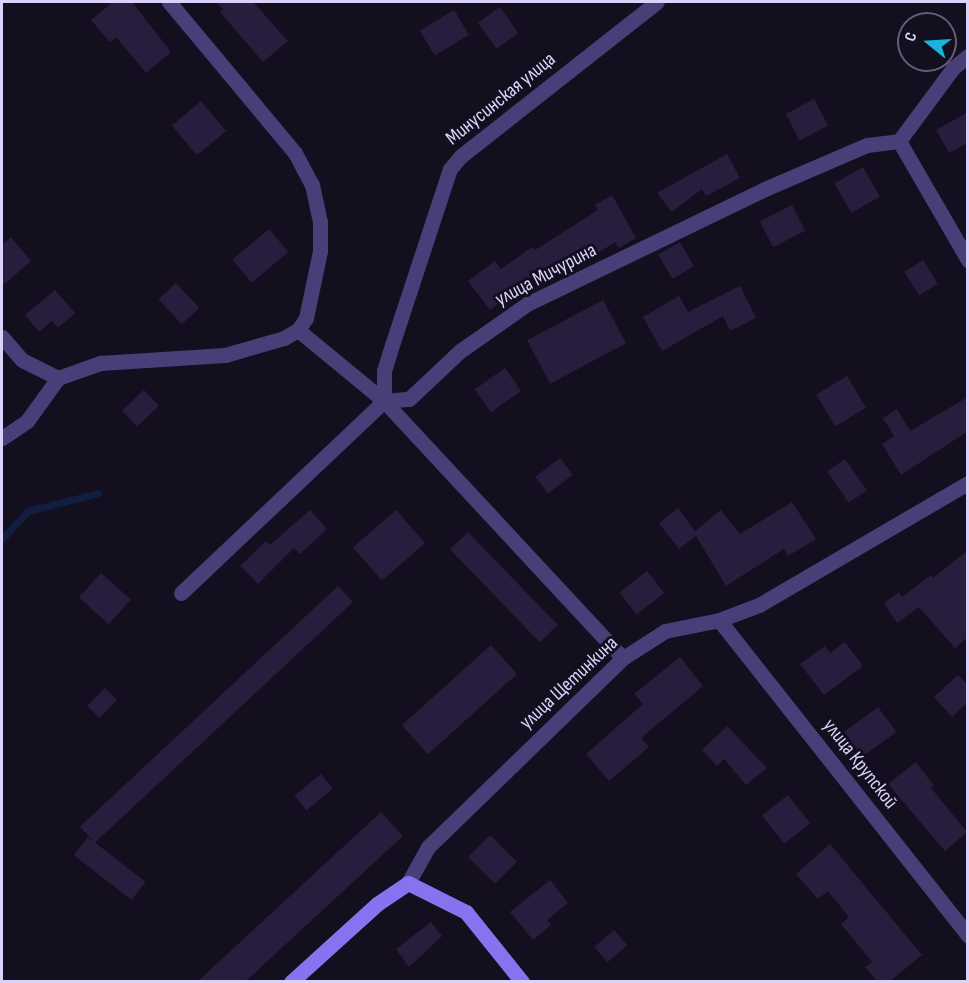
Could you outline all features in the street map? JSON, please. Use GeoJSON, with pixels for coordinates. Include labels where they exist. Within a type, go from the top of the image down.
{"type":"FeatureCollection","features":[{"type":"Feature","properties":{"kind":"main road","name":"улица Щетинкина"},"geometry":{"type":"LineString","coordinates":[[291,981],[377,904],[408,883]]}},
{"type":"Feature","properties":{"kind":"main road"},"geometry":{"type":"LineString","coordinates":[[408,883],[466,912],[522,981]]}},
{"type":"Feature","properties":{"kind":"street"},"geometry":{"type":"LineString","coordinates":[[2,438],[27,422],[58,378],[100,363],[225,354],[284,338],[298,330],[311,304],[320,250],[320,222],[312,185],[295,153],[169,2]]}},
{"type":"Feature","properties":{"kind":"street","name":"Минусинская улица"},"geometry":{"type":"LineString","coordinates":[[384,401],[384,371],[450,169],[461,156],[657,2]]}},
{"type":"Feature","properties":{"kind":"street"},"geometry":{"type":"LineString","coordinates":[[968,56],[954,68],[899,141],[968,260]]}},
{"type":"Feature","properties":{"kind":"street","name":"улица Мичурина"},"geometry":{"type":"LineString","coordinates":[[384,401],[409,399],[460,351],[527,304],[767,188],[867,145],[899,141]]}},
{"type":"Feature","properties":{"kind":"street"},"geometry":{"type":"LineString","coordinates":[[298,330],[384,401],[623,658]]}},
{"type":"Feature","properties":{"kind":"street"},"geometry":{"type":"LineString","coordinates":[[2,337],[22,360],[58,378]]}},
{"type":"Feature","properties":{"kind":"street"},"geometry":{"type":"LineString","coordinates":[[181,593],[384,401]]}},
{"type":"Feature","properties":{"kind":"street","name":"улица Щетинкина"},"geometry":{"type":"LineString","coordinates":[[408,883],[428,847],[623,658],[665,631],[719,620],[759,605],[968,483]]}},
{"type":"Feature","properties":{"kind":"street","name":"улица Крупской"},"geometry":{"type":"LineString","coordinates":[[719,620],[968,935]]}},
{"type":"Feature","properties":{"kind":"building"},"geometry":{"type":"Polygon","coordinates":[[[113,2],[132,2],[171,52],[146,73],[116,37],[110,42],[91,20],[113,2]]]}},
{"type":"Feature","properties":{"kind":"building"},"geometry":{"type":"Polygon","coordinates":[[[216,2],[253,2],[288,41],[263,62],[220,12],[223,9],[216,2]]]}},
{"type":"Feature","properties":{"kind":"building"},"geometry":{"type":"Polygon","coordinates":[[[500,7],[518,33],[496,49],[478,22],[500,7]]]}},
{"type":"Feature","properties":{"kind":"building"},"geometry":{"type":"Polygon","coordinates":[[[454,10],[469,35],[435,55],[420,31],[454,10]]]}},
{"type":"Feature","properties":{"kind":"building"},"geometry":{"type":"Polygon","coordinates":[[[814,99],[828,125],[800,141],[786,114],[814,99]]]}},
{"type":"Feature","properties":{"kind":"building"},"geometry":{"type":"Polygon","coordinates":[[[201,101],[226,131],[197,155],[172,125],[201,101]]]}},
{"type":"Feature","properties":{"kind":"building"},"geometry":{"type":"Polygon","coordinates":[[[968,112],[968,143],[949,153],[936,130],[968,112]]]}},
{"type":"Feature","properties":{"kind":"building"},"geometry":{"type":"Polygon","coordinates":[[[727,154],[740,178],[706,196],[702,189],[672,212],[657,193],[727,154]]]}},
{"type":"Feature","properties":{"kind":"building"},"geometry":{"type":"Polygon","coordinates":[[[863,167],[880,196],[851,213],[834,184],[863,167]]]}},
{"type":"Feature","properties":{"kind":"building"},"geometry":{"type":"Polygon","coordinates":[[[612,195],[636,238],[619,248],[615,242],[575,268],[571,263],[533,290],[527,282],[490,310],[468,281],[495,261],[501,269],[532,247],[535,250],[598,210],[595,205],[612,195]]]}},
{"type":"Feature","properties":{"kind":"building"},"geometry":{"type":"Polygon","coordinates":[[[792,205],[805,231],[773,247],[760,221],[792,205]]]}},
{"type":"Feature","properties":{"kind":"building"},"geometry":{"type":"Polygon","coordinates":[[[269,229],[288,252],[252,283],[232,260],[269,229]]]}},
{"type":"Feature","properties":{"kind":"building"},"geometry":{"type":"Polygon","coordinates":[[[11,237],[31,261],[2,286],[2,245],[11,237]]]}},
{"type":"Feature","properties":{"kind":"building"},"geometry":{"type":"Polygon","coordinates":[[[680,242],[694,266],[672,279],[658,254],[680,242]]]}},
{"type":"Feature","properties":{"kind":"building"},"geometry":{"type":"Polygon","coordinates":[[[923,260],[938,284],[919,295],[904,272],[923,260]]]}},
{"type":"Feature","properties":{"kind":"building"},"geometry":{"type":"Polygon","coordinates":[[[176,283],[199,308],[182,324],[158,299],[176,283]]]}},
{"type":"Feature","properties":{"kind":"building"},"geometry":{"type":"Polygon","coordinates":[[[740,286],[756,318],[730,331],[723,316],[662,351],[643,317],[679,296],[688,312],[740,286]]]}},
{"type":"Feature","properties":{"kind":"building"},"geometry":{"type":"Polygon","coordinates":[[[55,290],[75,313],[58,328],[52,321],[39,332],[25,315],[55,290]]]}},
{"type":"Feature","properties":{"kind":"building"},"geometry":{"type":"Polygon","coordinates":[[[603,300],[626,343],[550,384],[527,340],[603,300]]]}},
{"type":"Feature","properties":{"kind":"building"},"geometry":{"type":"Polygon","coordinates":[[[505,368],[521,391],[491,412],[475,389],[505,368]]]}},
{"type":"Feature","properties":{"kind":"building"},"geometry":{"type":"Polygon","coordinates":[[[847,376],[866,408],[835,426],[816,395],[847,376]]]}},
{"type":"Feature","properties":{"kind":"building"},"geometry":{"type":"Polygon","coordinates":[[[144,390],[159,406],[137,427],[122,410],[144,390]]]}},
{"type":"Feature","properties":{"kind":"building"},"geometry":{"type":"Polygon","coordinates":[[[968,397],[968,431],[901,475],[882,444],[894,436],[883,418],[897,409],[910,431],[968,397]]]}},
{"type":"Feature","properties":{"kind":"building"},"geometry":{"type":"Polygon","coordinates":[[[560,458],[573,475],[548,493],[535,477],[560,458]]]}},
{"type":"Feature","properties":{"kind":"building"},"geometry":{"type":"Polygon","coordinates":[[[845,459],[867,490],[849,503],[827,472],[845,459]]]}},
{"type":"Feature","properties":{"kind":"building"},"geometry":{"type":"Polygon","coordinates":[[[792,502],[816,539],[788,556],[784,549],[726,586],[696,536],[679,549],[659,523],[678,508],[695,531],[721,510],[740,534],[792,502]]]}},
{"type":"Feature","properties":{"kind":"building"},"geometry":{"type":"Polygon","coordinates":[[[310,510],[327,529],[300,554],[294,548],[258,584],[240,566],[266,541],[270,545],[310,510]]]}},
{"type":"Feature","properties":{"kind":"building"},"geometry":{"type":"Polygon","coordinates":[[[396,510],[425,543],[382,581],[353,547],[396,510]]]}},
{"type":"Feature","properties":{"kind":"building"},"geometry":{"type":"Polygon","coordinates":[[[468,532],[558,625],[540,642],[450,549],[468,532]]]}},
{"type":"Feature","properties":{"kind":"building"},"geometry":{"type":"Polygon","coordinates":[[[968,550],[968,637],[955,648],[919,607],[897,623],[884,603],[899,592],[902,597],[931,575],[933,578],[968,550]]]}},
{"type":"Feature","properties":{"kind":"building"},"geometry":{"type":"Polygon","coordinates":[[[647,571],[664,593],[637,615],[619,593],[647,571]]]}},
{"type":"Feature","properties":{"kind":"building"},"geometry":{"type":"Polygon","coordinates":[[[101,573],[131,600],[109,624],[79,598],[101,573]]]}},
{"type":"Feature","properties":{"kind":"building"},"geometry":{"type":"Polygon","coordinates":[[[338,586],[353,602],[95,843],[80,827],[338,586]]]}},
{"type":"Feature","properties":{"kind":"building"},"geometry":{"type":"Polygon","coordinates":[[[845,642],[863,666],[824,695],[800,664],[825,646],[830,653],[845,642]]]}},
{"type":"Feature","properties":{"kind":"building"},"geometry":{"type":"Polygon","coordinates":[[[491,645],[517,674],[428,754],[402,725],[491,645]]]}},
{"type":"Feature","properties":{"kind":"building"},"geometry":{"type":"Polygon","coordinates":[[[680,657],[703,686],[641,738],[649,747],[609,781],[586,754],[643,704],[634,694],[680,657]]]}},
{"type":"Feature","properties":{"kind":"building"},"geometry":{"type":"Polygon","coordinates":[[[958,675],[968,685],[968,702],[952,717],[934,697],[958,675]]]}},
{"type":"Feature","properties":{"kind":"building"},"geometry":{"type":"Polygon","coordinates":[[[105,688],[117,700],[99,718],[87,706],[105,688]]]}},
{"type":"Feature","properties":{"kind":"building"},"geometry":{"type":"Polygon","coordinates":[[[878,707],[896,732],[862,757],[844,732],[878,707]]]}},
{"type":"Feature","properties":{"kind":"building"},"geometry":{"type":"Polygon","coordinates":[[[727,726],[767,768],[746,785],[724,759],[717,766],[702,750],[727,726]]]}},
{"type":"Feature","properties":{"kind":"building"},"geometry":{"type":"Polygon","coordinates":[[[916,762],[934,786],[931,788],[967,832],[945,851],[888,784],[916,762]]]}},
{"type":"Feature","properties":{"kind":"building"},"geometry":{"type":"Polygon","coordinates":[[[321,774],[333,789],[307,810],[295,795],[321,774]]]}},
{"type":"Feature","properties":{"kind":"building"},"geometry":{"type":"Polygon","coordinates":[[[788,795],[810,823],[784,844],[762,815],[788,795]]]}},
{"type":"Feature","properties":{"kind":"building"},"geometry":{"type":"Polygon","coordinates":[[[381,812],[403,836],[246,981],[198,981],[381,812]]]}},
{"type":"Feature","properties":{"kind":"building"},"geometry":{"type":"Polygon","coordinates":[[[490,835],[517,862],[495,884],[468,857],[490,835]]]}},
{"type":"Feature","properties":{"kind":"building"},"geometry":{"type":"Polygon","coordinates":[[[88,837],[146,882],[131,900],[74,855],[88,837]]]}},
{"type":"Feature","properties":{"kind":"building"},"geometry":{"type":"Polygon","coordinates":[[[830,844],[922,955],[890,981],[877,981],[865,967],[872,962],[841,924],[849,917],[828,891],[818,899],[796,874],[830,844]]]}},
{"type":"Feature","properties":{"kind":"building"},"geometry":{"type":"Polygon","coordinates":[[[550,880],[568,903],[547,920],[551,925],[533,940],[510,912],[550,880]]]}},
{"type":"Feature","properties":{"kind":"building"},"geometry":{"type":"Polygon","coordinates":[[[431,922],[442,936],[409,967],[396,949],[431,922]]]}},
{"type":"Feature","properties":{"kind":"building"},"geometry":{"type":"Polygon","coordinates":[[[614,930],[627,945],[607,962],[594,947],[614,930]]]}},
{"type":"Feature","properties":{"kind":"waterway"},"geometry":{"type":"LineString","coordinates":[[2,539],[28,511],[98,493]]}}]}
